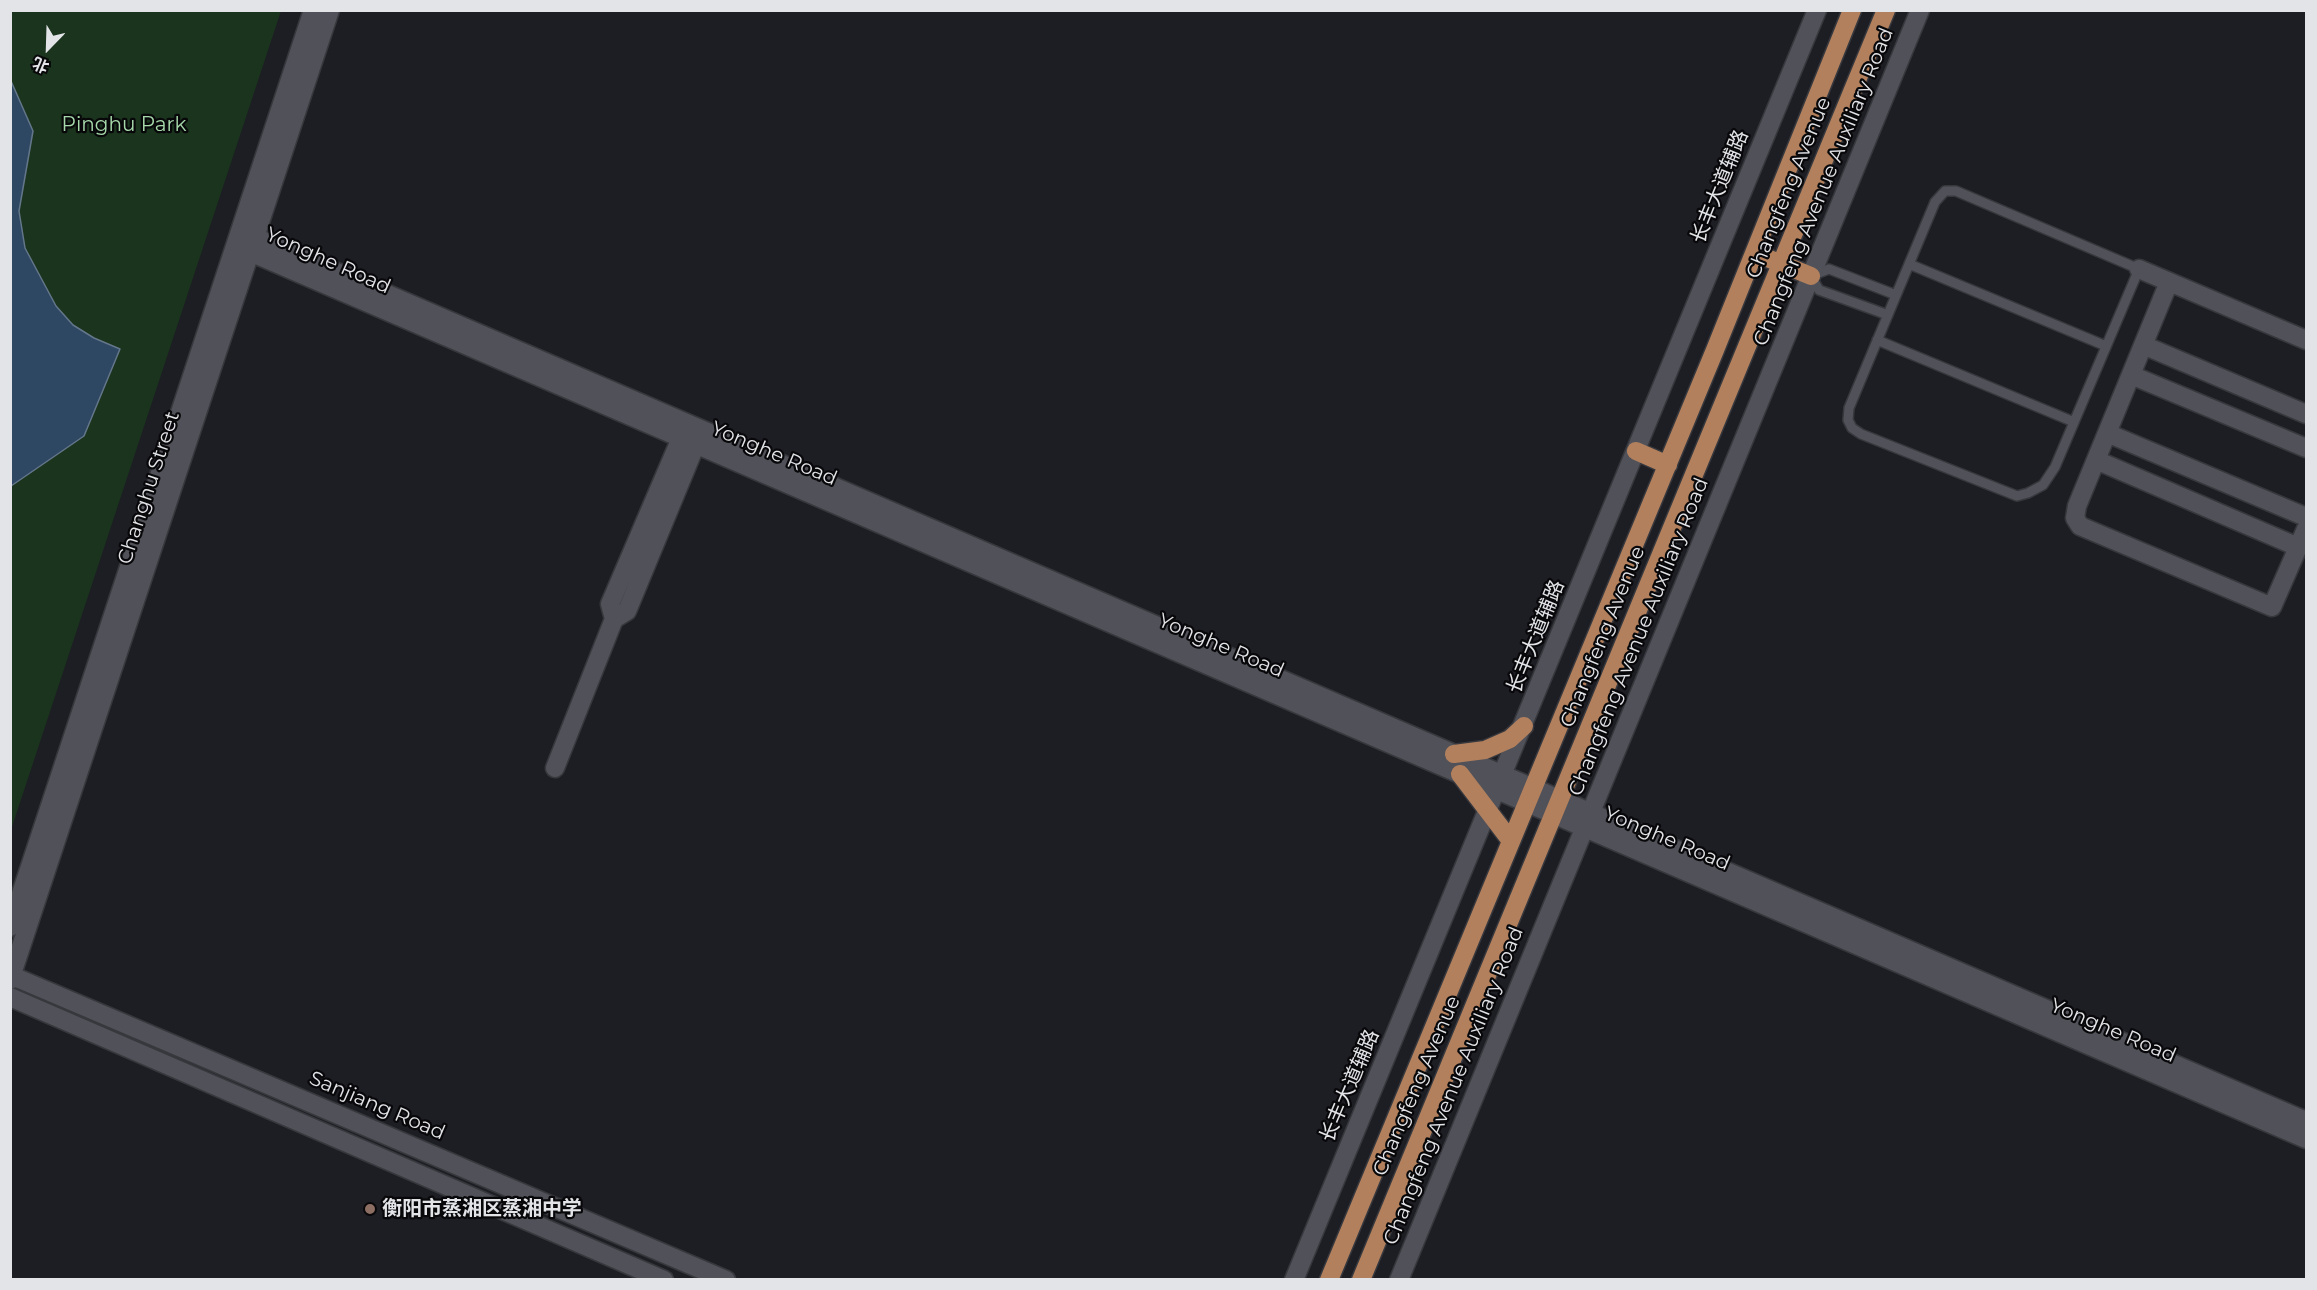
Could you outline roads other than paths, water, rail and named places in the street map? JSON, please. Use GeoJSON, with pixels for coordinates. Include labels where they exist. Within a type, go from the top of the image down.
{"type":"FeatureCollection","features":[{"type":"Feature","properties":{"kind":"main road","name":"Changhu Street"},"geometry":{"type":"LineString","coordinates":[[11,976],[248,243],[314,10]]}},
{"type":"Feature","properties":{"kind":"main road","name":"Changhu Street"},"geometry":{"type":"LineString","coordinates":[[10,927],[330,10]]}},
{"type":"Feature","properties":{"kind":"main road","name":"长丰大道辅路"},"geometry":{"type":"LineString","coordinates":[[1294,1280],[1818,10]]}},
{"type":"Feature","properties":{"kind":"main road","name":"Changfeng Avenue"},"geometry":{"type":"LineString","coordinates":[[1329,1280],[1668,465],[1852,10]]}},
{"type":"Feature","properties":{"kind":"main road","name":"Changfeng Avenue"},"geometry":{"type":"LineString","coordinates":[[1361,1280],[1886,10]]}},
{"type":"Feature","properties":{"kind":"main road","name":"Changfeng Avenue Auxiliary Road"},"geometry":{"type":"LineString","coordinates":[[1399,1280],[1920,10]]}},
{"type":"Feature","properties":{"kind":"main road","name":"Yonghe Road"},"geometry":{"type":"LineString","coordinates":[[248,243],[1460,774],[1501,783]]}},
{"type":"Feature","properties":{"kind":"main road"},"geometry":{"type":"LineString","coordinates":[[1755,253],[1811,276]]}},
{"type":"Feature","properties":{"kind":"main road"},"geometry":{"type":"LineString","coordinates":[[2139,269],[2307,340]]}},
{"type":"Feature","properties":{"kind":"main road"},"geometry":{"type":"LineString","coordinates":[[2169,282],[2096,460],[2075,518],[2080,526],[2272,607],[2307,529]]}},
{"type":"Feature","properties":{"kind":"main road"},"geometry":{"type":"LineString","coordinates":[[2143,345],[2307,414]]}},
{"type":"Feature","properties":{"kind":"main road"},"geometry":{"type":"LineString","coordinates":[[2131,375],[2307,448]]}},
{"type":"Feature","properties":{"kind":"main road"},"geometry":{"type":"LineString","coordinates":[[2107,433],[2307,517]]}},
{"type":"Feature","properties":{"kind":"main road","name":"Yonghe Road"},"geometry":{"type":"LineString","coordinates":[[690,436],[1454,754],[1501,783],[2307,1121]]}},
{"type":"Feature","properties":{"kind":"main road"},"geometry":{"type":"LineString","coordinates":[[555,768],[614,619],[610,604],[690,436]]}},
{"type":"Feature","properties":{"kind":"main road"},"geometry":{"type":"LineString","coordinates":[[1636,451],[1668,465]]}},
{"type":"Feature","properties":{"kind":"main road"},"geometry":{"type":"LineString","coordinates":[[2096,460],[2298,547]]}},
{"type":"Feature","properties":{"kind":"main road"},"geometry":{"type":"LineString","coordinates":[[1454,754],[1485,750],[1510,739],[1524,726]]}},
{"type":"Feature","properties":{"kind":"main road"},"geometry":{"type":"LineString","coordinates":[[1460,774],[1511,841]]}},
{"type":"Feature","properties":{"kind":"main road","name":"Yonghe Road"},"geometry":{"type":"LineString","coordinates":[[1588,820],[2307,1139]]}},
{"type":"Feature","properties":{"kind":"main road","name":"Sanjiang Road"},"geometry":{"type":"LineString","coordinates":[[11,976],[726,1280]]}},
{"type":"Feature","properties":{"kind":"main road"},"geometry":{"type":"LineString","coordinates":[[10,997],[664,1280]]}},
{"type":"Feature","properties":{"kind":"lane"},"geometry":{"type":"LineString","coordinates":[[1945,191],[1956,191],[2139,269],[2055,467],[2043,484],[2028,493],[2017,496],[1861,434],[1852,428],[1848,420],[1849,408],[1935,202],[1945,191]]}},
{"type":"Feature","properties":{"kind":"lane"},"geometry":{"type":"LineString","coordinates":[[1909,264],[2106,346]]}},
{"type":"Feature","properties":{"kind":"lane"},"geometry":{"type":"LineString","coordinates":[[1888,315],[1819,291],[1811,276],[1828,269],[1896,295]]}},
{"type":"Feature","properties":{"kind":"lane"},"geometry":{"type":"LineString","coordinates":[[1877,340],[2074,422]]}},
{"type":"Feature","properties":{"kind":"water"},"geometry":{"type":"Polygon","coordinates":[[[11,81],[33,131],[19,211],[25,248],[56,306],[73,325],[94,338],[120,349],[84,436],[11,486],[11,81]]]}},
{"type":"Feature","properties":{"kind":"place","name":"衡阳市蒸湘区蒸湘中学"},"geometry":{"type":"Point","coordinates":[370,1209]}},
{"type":"Feature","properties":{"kind":"park label","name":"Pinghu Park"},"geometry":{"type":"Point","coordinates":[124,125]}}]}
